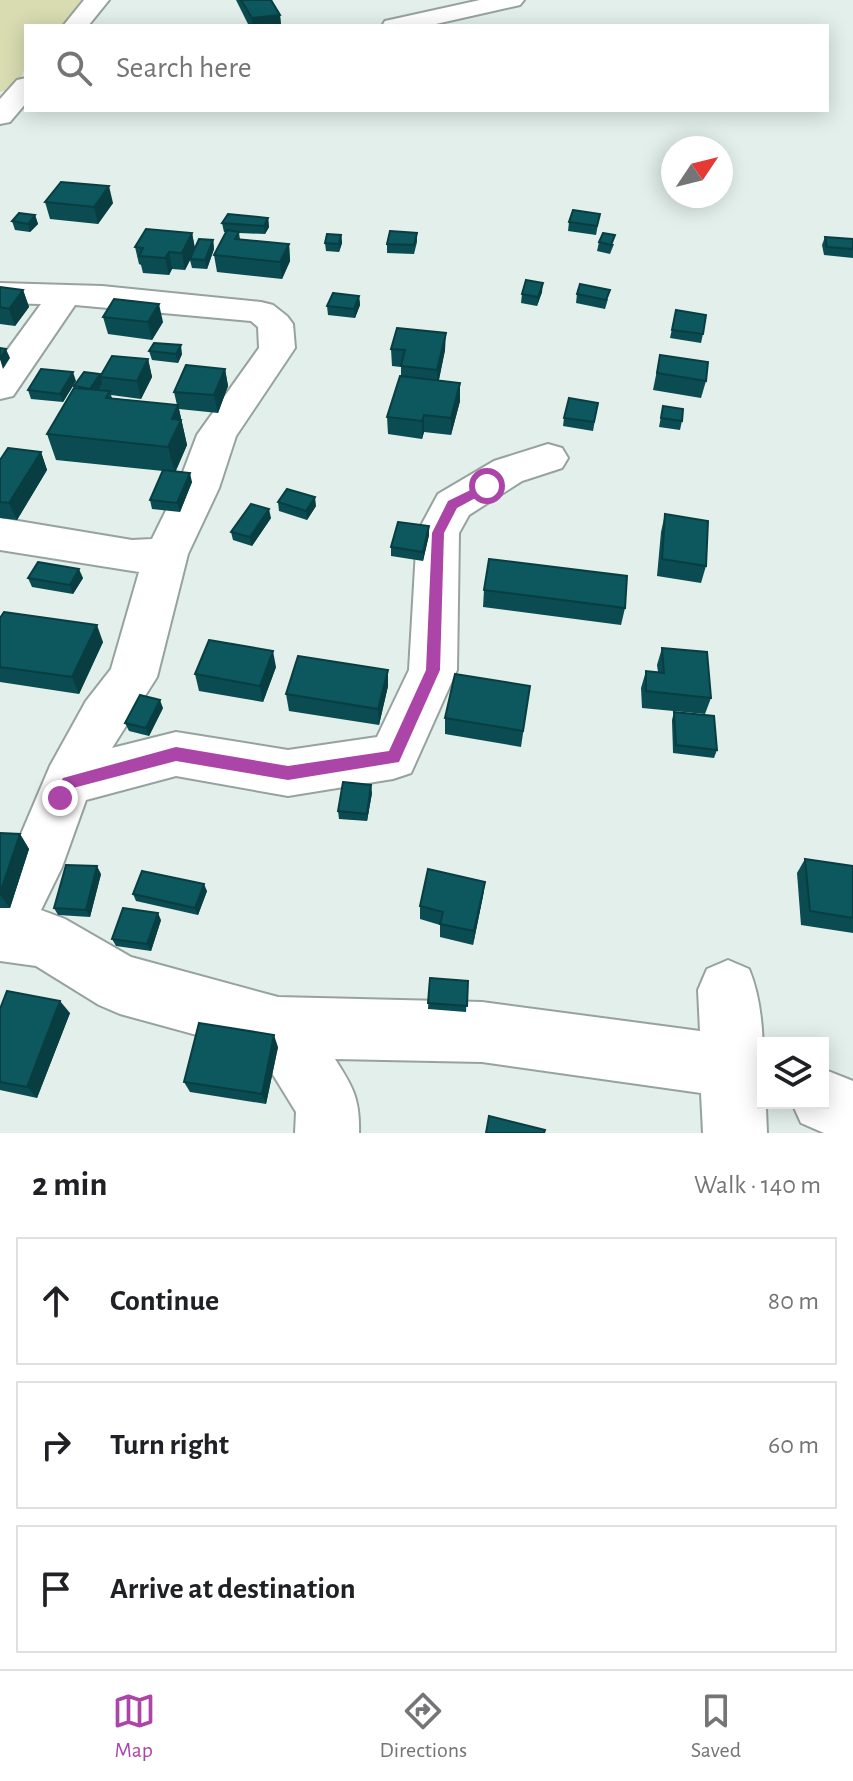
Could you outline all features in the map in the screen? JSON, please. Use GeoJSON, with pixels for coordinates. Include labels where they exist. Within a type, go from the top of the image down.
{"type":"FeatureCollection","features":[{"type":"Feature","properties":{"kind":"street"},"geometry":{"type":"LineString","coordinates":[[77,24],[97,0]]}},
{"type":"Feature","properties":{"kind":"street"},"geometry":{"type":"LineString","coordinates":[[403,24],[512,0]]}},
{"type":"Feature","properties":{"kind":"street"},"geometry":{"type":"LineString","coordinates":[[10,111],[24,89]]}},
{"type":"Feature","properties":{"kind":"street"},"geometry":{"type":"LineString","coordinates":[[0,293],[66,294],[261,312],[275,324],[277,348],[217,435],[198,488],[166,554],[133,677],[103,716],[68,782],[35,867],[0,930],[45,939],[120,984],[278,1027],[482,1032],[747,1072]]}},
{"type":"Feature","properties":{"kind":"street"},"geometry":{"type":"LineString","coordinates":[[0,387],[66,294]]}},
{"type":"Feature","properties":{"kind":"street"},"geometry":{"type":"LineString","coordinates":[[68,782],[176,754],[288,773],[393,757],[433,670],[438,533],[453,505],[508,471],[548,458]]}},
{"type":"Feature","properties":{"kind":"street"},"geometry":{"type":"LineString","coordinates":[[0,534],[132,556],[166,554]]}},
{"type":"Feature","properties":{"kind":"street"},"geometry":{"type":"LineString","coordinates":[[728,990],[747,1072],[735,1133]]}},
{"type":"Feature","properties":{"kind":"street"},"geometry":{"type":"LineString","coordinates":[[278,1027],[328,1105],[327,1133]]}},
{"type":"Feature","properties":{"kind":"street"},"geometry":{"type":"LineString","coordinates":[[829,1103],[853,1113]]}},
{"type":"Feature","properties":{"kind":"green space"},"geometry":{"type":"Polygon","coordinates":[[[0,0],[82,0],[64,24],[24,24],[22,75],[18,82],[0,92],[0,0]]]}},
{"type":"Feature","properties":{"kind":"building"},"geometry":{"type":"Polygon","coordinates":[[[241,0],[271,0],[280,15],[252,18],[241,0]]]}},
{"type":"Feature","properties":{"kind":"building"},"geometry":{"type":"Polygon","coordinates":[[[61,182],[109,186],[94,207],[45,202],[61,182]]]}},
{"type":"Feature","properties":{"kind":"building"},"geometry":{"type":"Polygon","coordinates":[[[573,210],[600,214],[597,226],[569,222],[573,210]]]}},
{"type":"Feature","properties":{"kind":"building"},"geometry":{"type":"Polygon","coordinates":[[[19,213],[35,215],[28,224],[12,221],[19,213]]]}},
{"type":"Feature","properties":{"kind":"building"},"geometry":{"type":"Polygon","coordinates":[[[228,214],[268,218],[264,226],[222,223],[228,214]]]}},
{"type":"Feature","properties":{"kind":"building"},"geometry":{"type":"Polygon","coordinates":[[[146,229],[192,233],[182,253],[169,252],[165,258],[139,256],[143,248],[135,247],[146,229]]]}},
{"type":"Feature","properties":{"kind":"building"},"geometry":{"type":"Polygon","coordinates":[[[227,230],[239,232],[235,239],[289,244],[280,262],[214,255],[227,230]]]}},
{"type":"Feature","properties":{"kind":"building"},"geometry":{"type":"Polygon","coordinates":[[[390,231],[417,233],[414,245],[387,244],[390,231]]]}},
{"type":"Feature","properties":{"kind":"building"},"geometry":{"type":"Polygon","coordinates":[[[603,233],[615,235],[611,245],[599,242],[603,233]]]}},
{"type":"Feature","properties":{"kind":"building"},"geometry":{"type":"Polygon","coordinates":[[[327,234],[341,235],[339,244],[325,243],[327,234]]]}},
{"type":"Feature","properties":{"kind":"building"},"geometry":{"type":"Polygon","coordinates":[[[825,237],[853,239],[853,249],[827,247],[825,237]]]}},
{"type":"Feature","properties":{"kind":"building"},"geometry":{"type":"Polygon","coordinates":[[[199,239],[213,240],[205,260],[190,259],[199,239]]]}},
{"type":"Feature","properties":{"kind":"building"},"geometry":{"type":"Polygon","coordinates":[[[526,280],[543,283],[538,297],[522,294],[526,280]]]}},
{"type":"Feature","properties":{"kind":"building"},"geometry":{"type":"Polygon","coordinates":[[[580,284],[610,290],[606,300],[577,294],[580,284]]]}},
{"type":"Feature","properties":{"kind":"building"},"geometry":{"type":"Polygon","coordinates":[[[0,287],[23,290],[9,309],[0,307],[0,287]]]}},
{"type":"Feature","properties":{"kind":"building"},"geometry":{"type":"Polygon","coordinates":[[[333,293],[359,296],[354,309],[327,306],[333,293]]]}},
{"type":"Feature","properties":{"kind":"building"},"geometry":{"type":"Polygon","coordinates":[[[114,299],[159,304],[148,322],[103,317],[114,299]]]}},
{"type":"Feature","properties":{"kind":"building"},"geometry":{"type":"Polygon","coordinates":[[[676,310],[706,315],[703,334],[672,330],[676,310]]]}},
{"type":"Feature","properties":{"kind":"building"},"geometry":{"type":"Polygon","coordinates":[[[397,328],[446,333],[437,370],[401,366],[405,350],[391,349],[397,328]]]}},
{"type":"Feature","properties":{"kind":"building"},"geometry":{"type":"Polygon","coordinates":[[[154,343],[181,345],[176,354],[149,351],[154,343]]]}},
{"type":"Feature","properties":{"kind":"building"},"geometry":{"type":"Polygon","coordinates":[[[660,355],[708,362],[706,381],[657,373],[660,355]]]}},
{"type":"Feature","properties":{"kind":"building"},"geometry":{"type":"Polygon","coordinates":[[[112,356],[148,359],[137,381],[100,377],[112,356]]]}},
{"type":"Feature","properties":{"kind":"building"},"geometry":{"type":"Polygon","coordinates":[[[186,365],[225,369],[214,395],[174,392],[186,365]]]}},
{"type":"Feature","properties":{"kind":"building"},"geometry":{"type":"Polygon","coordinates":[[[41,369],[73,372],[60,394],[28,390],[41,369]]]}},
{"type":"Feature","properties":{"kind":"building"},"geometry":{"type":"Polygon","coordinates":[[[84,372],[100,374],[90,389],[74,386],[84,372]]]}},
{"type":"Feature","properties":{"kind":"building"},"geometry":{"type":"Polygon","coordinates":[[[400,376],[460,383],[451,418],[424,415],[422,421],[387,417],[400,376]]]}},
{"type":"Feature","properties":{"kind":"building"},"geometry":{"type":"Polygon","coordinates":[[[74,388],[110,391],[106,398],[178,405],[172,419],[181,420],[168,447],[47,434],[74,388]]]}},
{"type":"Feature","properties":{"kind":"building"},"geometry":{"type":"Polygon","coordinates":[[[569,398],[598,403],[594,422],[564,418],[569,398]]]}},
{"type":"Feature","properties":{"kind":"building"},"geometry":{"type":"Polygon","coordinates":[[[663,406],[683,409],[682,421],[661,418],[663,406]]]}},
{"type":"Feature","properties":{"kind":"building"},"geometry":{"type":"Polygon","coordinates":[[[8,448],[41,452],[9,503],[0,502],[0,460],[8,448]]]}},
{"type":"Feature","properties":{"kind":"building"},"geometry":{"type":"Polygon","coordinates":[[[163,470],[190,473],[177,503],[150,500],[163,470]]]}},
{"type":"Feature","properties":{"kind":"building"},"geometry":{"type":"Polygon","coordinates":[[[287,489],[315,497],[306,511],[278,502],[287,489]]]}},
{"type":"Feature","properties":{"kind":"building"},"geometry":{"type":"Polygon","coordinates":[[[251,504],[269,509],[250,537],[231,532],[251,504]]]}},
{"type":"Feature","properties":{"kind":"building"},"geometry":{"type":"Polygon","coordinates":[[[665,514],[708,521],[706,566],[662,559],[665,514]]]}},
{"type":"Feature","properties":{"kind":"building"},"geometry":{"type":"Polygon","coordinates":[[[398,522],[429,526],[423,552],[391,547],[398,522]]]}},
{"type":"Feature","properties":{"kind":"building"},"geometry":{"type":"Polygon","coordinates":[[[489,559],[627,576],[625,608],[484,590],[489,559]]]}},
{"type":"Feature","properties":{"kind":"building"},"geometry":{"type":"Polygon","coordinates":[[[38,562],[79,569],[70,585],[28,578],[38,562]]]}},
{"type":"Feature","properties":{"kind":"building"},"geometry":{"type":"Polygon","coordinates":[[[4,612],[97,625],[72,677],[0,667],[0,618],[4,612]]]}},
{"type":"Feature","properties":{"kind":"building"},"geometry":{"type":"Polygon","coordinates":[[[209,640],[273,651],[260,686],[195,674],[209,640]]]}},
{"type":"Feature","properties":{"kind":"building"},"geometry":{"type":"Polygon","coordinates":[[[662,648],[707,652],[711,698],[646,691],[646,671],[664,673],[662,648]]]}},
{"type":"Feature","properties":{"kind":"building"},"geometry":{"type":"Polygon","coordinates":[[[298,656],[388,670],[378,709],[286,694],[298,656]]]}},
{"type":"Feature","properties":{"kind":"building"},"geometry":{"type":"Polygon","coordinates":[[[455,674],[530,686],[523,731],[445,718],[455,674]]]}},
{"type":"Feature","properties":{"kind":"building"},"geometry":{"type":"Polygon","coordinates":[[[140,695],[160,700],[146,728],[125,723],[140,695]]]}},
{"type":"Feature","properties":{"kind":"building"},"geometry":{"type":"Polygon","coordinates":[[[674,712],[714,716],[717,750],[676,745],[674,712]]]}},
{"type":"Feature","properties":{"kind":"building"},"geometry":{"type":"Polygon","coordinates":[[[343,782],[371,785],[367,814],[338,811],[343,782]]]}},
{"type":"Feature","properties":{"kind":"building"},"geometry":{"type":"Polygon","coordinates":[[[0,833],[20,834],[0,893],[0,833]]]}},
{"type":"Feature","properties":{"kind":"building"},"geometry":{"type":"Polygon","coordinates":[[[805,859],[853,866],[853,918],[810,911],[805,859]]]}},
{"type":"Feature","properties":{"kind":"building"},"geometry":{"type":"Polygon","coordinates":[[[66,865],[97,866],[86,910],[54,908],[66,865]]]}},
{"type":"Feature","properties":{"kind":"building"},"geometry":{"type":"Polygon","coordinates":[[[428,869],[485,882],[474,931],[440,924],[443,912],[420,906],[428,869]]]}},
{"type":"Feature","properties":{"kind":"building"},"geometry":{"type":"Polygon","coordinates":[[[142,871],[204,884],[195,908],[133,894],[142,871]]]}},
{"type":"Feature","properties":{"kind":"building"},"geometry":{"type":"Polygon","coordinates":[[[123,908],[158,913],[147,944],[112,939],[123,908]]]}},
{"type":"Feature","properties":{"kind":"building"},"geometry":{"type":"Polygon","coordinates":[[[430,978],[468,981],[467,1006],[428,1003],[430,978]]]}},
{"type":"Feature","properties":{"kind":"building"},"geometry":{"type":"Polygon","coordinates":[[[7,991],[60,1001],[27,1087],[0,1082],[0,1009],[7,991]]]}},
{"type":"Feature","properties":{"kind":"building"},"geometry":{"type":"Polygon","coordinates":[[[199,1023],[274,1035],[262,1094],[184,1082],[199,1023]]]}},
{"type":"Feature","properties":{"kind":"building"},"geometry":{"type":"Polygon","coordinates":[[[489,1116],[545,1130],[544,1133],[486,1133],[489,1116]]]}},
{"type":"Feature","properties":{"kind":"route"},"geometry":{"type":"LineString","coordinates":[[60,798],[68,782],[176,754],[288,773],[393,757],[433,670],[438,603],[438,533],[453,505],[487,486]]}}]}
